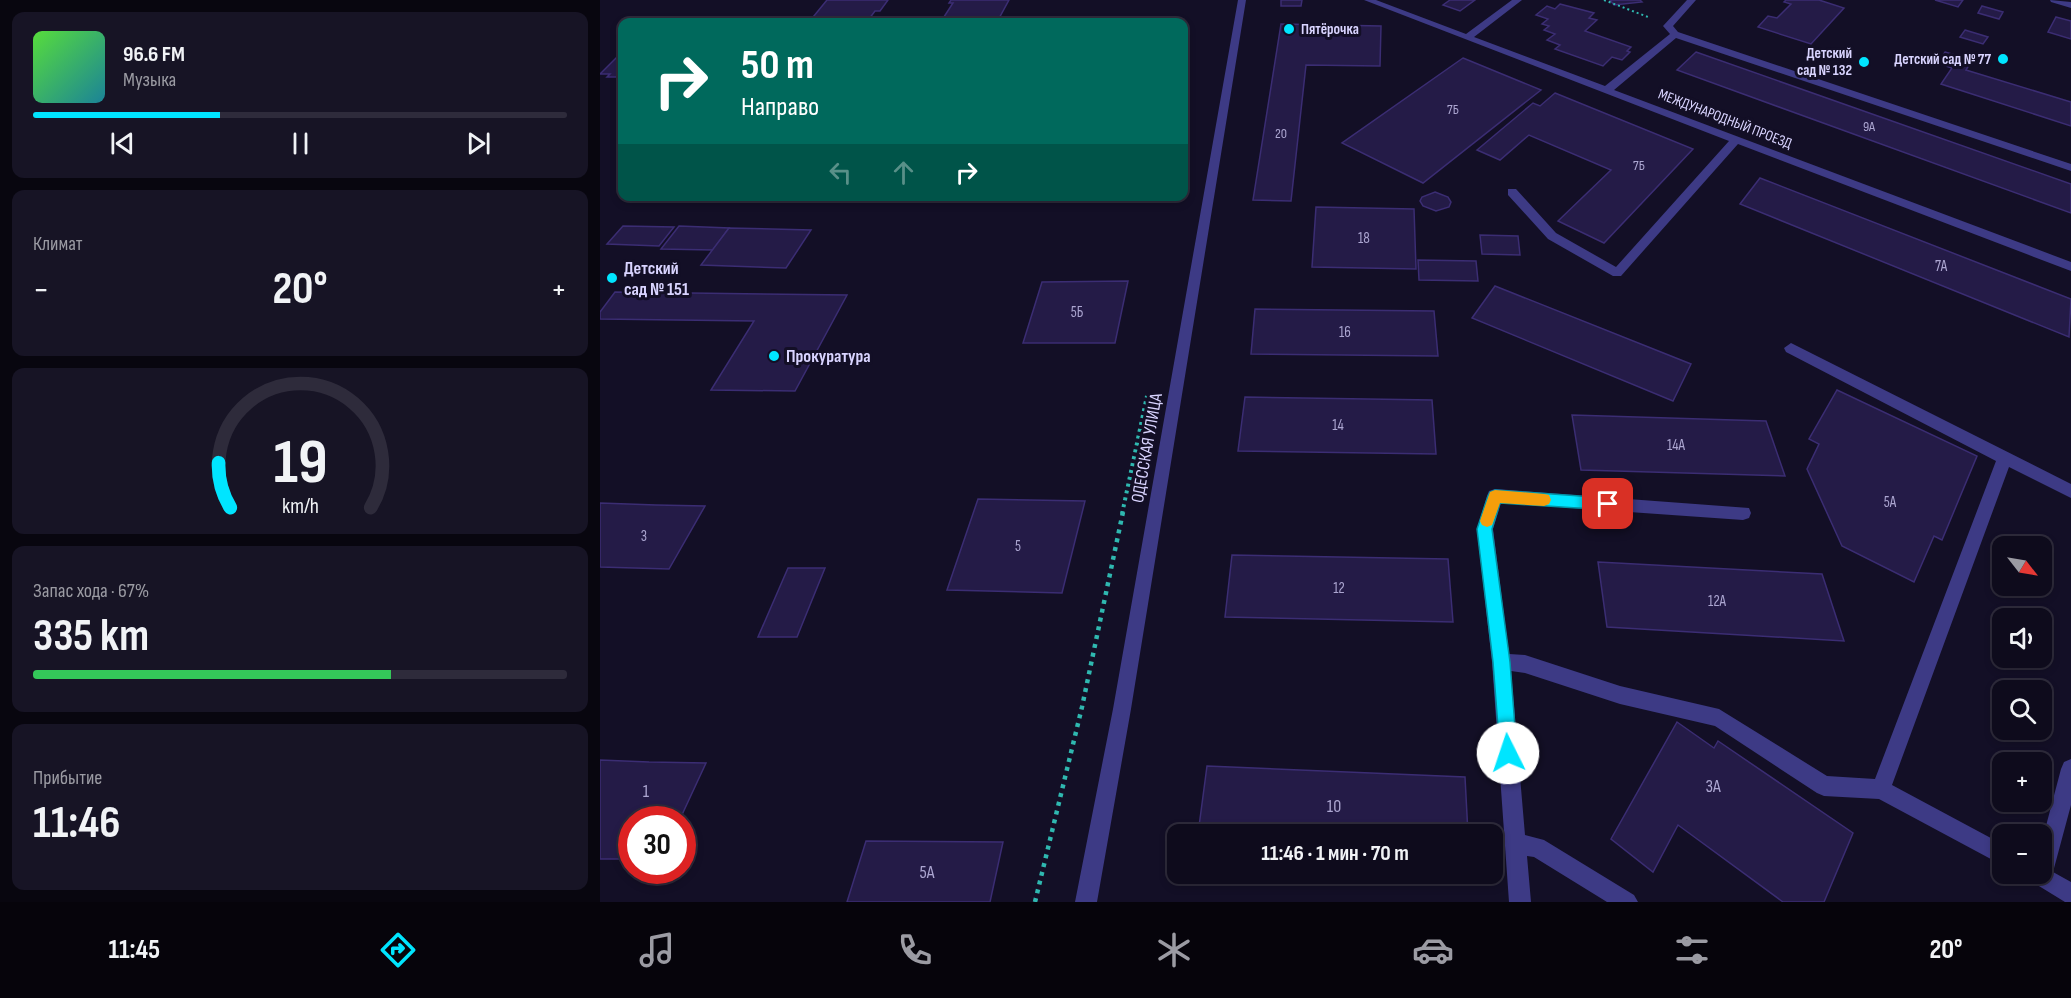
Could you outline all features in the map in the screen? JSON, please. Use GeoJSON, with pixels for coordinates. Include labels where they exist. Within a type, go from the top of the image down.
{"type":"FeatureCollection","features":[{"type":"Feature","properties":{"kind":"street","name":"ОДЕССКАЯ УЛИЦА"},"geometry":{"type":"LineString","coordinates":[[1086,902],[1122,709],[1242,0]]}},
{"type":"Feature","properties":{"kind":"street","name":"МЕЖДУНАРОДНЫЙ ПРОЕЗД"},"geometry":{"type":"LineString","coordinates":[[1368,0],[2071,267]]}},
{"type":"Feature","properties":{"kind":"street"},"geometry":{"type":"LineString","coordinates":[[1468,37],[1518,0]]}},
{"type":"Feature","properties":{"kind":"street"},"geometry":{"type":"LineString","coordinates":[[1608,90],[1671,30],[1692,0]]}},
{"type":"Feature","properties":{"kind":"street"},"geometry":{"type":"LineString","coordinates":[[2054,0],[2071,5]]}},
{"type":"Feature","properties":{"kind":"street"},"geometry":{"type":"LineString","coordinates":[[1671,30],[2071,168]]}},
{"type":"Feature","properties":{"kind":"street"},"geometry":{"type":"LineString","coordinates":[[1512,192],[1552,236],[1617,273],[1737,140]]}},
{"type":"Feature","properties":{"kind":"street"},"geometry":{"type":"LineString","coordinates":[[1791,348],[2071,491]]}},
{"type":"Feature","properties":{"kind":"street"},"geometry":{"type":"LineString","coordinates":[[1881,789],[2005,458]]}},
{"type":"Feature","properties":{"kind":"street"},"geometry":{"type":"LineString","coordinates":[[1520,902],[1502,662],[1485,529],[1495,496],[1743,513]]}},
{"type":"Feature","properties":{"kind":"street"},"geometry":{"type":"LineString","coordinates":[[1502,662],[1525,664],[1620,695],[1719,718],[1824,786],[1881,789],[1992,850]]}},
{"type":"Feature","properties":{"kind":"street"},"geometry":{"type":"LineString","coordinates":[[2052,831],[2071,769]]}},
{"type":"Feature","properties":{"kind":"street"},"geometry":{"type":"LineString","coordinates":[[1515,844],[1537,847],[1627,902]]}},
{"type":"Feature","properties":{"kind":"street"},"geometry":{"type":"LineString","coordinates":[[2052,882],[2071,894]]}},
{"type":"Feature","properties":{"kind":"path"},"geometry":{"type":"LineString","coordinates":[[1604,0],[1671,30]]}},
{"type":"Feature","properties":{"kind":"path"},"geometry":{"type":"LineString","coordinates":[[1035,902],[1082,707],[1148,389]]}},
{"type":"Feature","properties":{"kind":"building"},"geometry":{"type":"Polygon","coordinates":[[[827,0],[888,0],[880,11],[875,11],[870,18],[812,18],[827,0]]]}},
{"type":"Feature","properties":{"kind":"building"},"geometry":{"type":"Polygon","coordinates":[[[951,0],[1009,0],[999,18],[943,18],[953,3],[949,3],[951,0]]]}},
{"type":"Feature","properties":{"kind":"building"},"geometry":{"type":"Polygon","coordinates":[[[1281,0],[1302,0],[1301,6],[1281,6],[1281,0]]]}},
{"type":"Feature","properties":{"kind":"building"},"geometry":{"type":"Polygon","coordinates":[[[1450,0],[1475,0],[1460,11],[1443,5],[1450,0]]]}},
{"type":"Feature","properties":{"kind":"building"},"geometry":{"type":"Polygon","coordinates":[[[1610,0],[1640,0],[1642,2],[1614,5],[1610,0]]]}},
{"type":"Feature","properties":{"kind":"building"},"geometry":{"type":"Polygon","coordinates":[[[1786,0],[1819,0],[1844,8],[1811,44],[1758,27],[1768,16],[1777,18],[1791,4],[1784,2],[1786,0]]]}},
{"type":"Feature","properties":{"kind":"building"},"geometry":{"type":"Polygon","coordinates":[[[1935,0],[1963,0],[1958,7],[1935,0]]]}},
{"type":"Feature","properties":{"kind":"building"},"geometry":{"type":"Polygon","coordinates":[[[1560,4],[1594,13],[1589,18],[1597,20],[1585,31],[1631,47],[1627,51],[1630,52],[1622,60],[1612,57],[1603,66],[1555,49],[1560,45],[1547,40],[1555,34],[1544,30],[1549,26],[1542,24],[1548,19],[1536,15],[1547,6],[1555,9],[1560,4]]]}},
{"type":"Feature","properties":{"kind":"building"},"geometry":{"type":"Polygon","coordinates":[[[1982,6],[2003,12],[1999,19],[1978,13],[1982,6]]]}},
{"type":"Feature","properties":{"kind":"building"},"geometry":{"type":"Polygon","coordinates":[[[2056,17],[2071,21],[2071,39],[2048,32],[2056,17]]]}},
{"type":"Feature","properties":{"kind":"building"},"geometry":{"type":"Polygon","coordinates":[[[1281,24],[1381,26],[1380,66],[1306,65],[1291,201],[1253,200],[1281,24]]]}},
{"type":"Feature","properties":{"kind":"building"},"geometry":{"type":"Polygon","coordinates":[[[1965,30],[1988,37],[1983,44],[1960,37],[1965,30]]]}},
{"type":"Feature","properties":{"kind":"building"},"geometry":{"type":"Polygon","coordinates":[[[1696,52],[2071,184],[2071,213],[1677,70],[1696,52]]]}},
{"type":"Feature","properties":{"kind":"building"},"geometry":{"type":"Polygon","coordinates":[[[1945,52],[1972,60],[1966,70],[2071,102],[2071,126],[1941,84],[1952,68],[1937,63],[1945,52]]]}},
{"type":"Feature","properties":{"kind":"building"},"geometry":{"type":"Polygon","coordinates":[[[618,56],[618,77],[607,77],[610,74],[600,74],[618,56]]]}},
{"type":"Feature","properties":{"kind":"building"},"geometry":{"type":"Polygon","coordinates":[[[1463,58],[1541,90],[1423,183],[1342,143],[1463,58]]]}},
{"type":"Feature","properties":{"kind":"building"},"geometry":{"type":"Polygon","coordinates":[[[1555,93],[1693,149],[1604,243],[1558,221],[1611,170],[1529,135],[1500,160],[1477,150],[1533,103],[1540,106],[1555,93]]]}},
{"type":"Feature","properties":{"kind":"building"},"geometry":{"type":"Polygon","coordinates":[[[1760,178],[2071,299],[2069,337],[1740,204],[1760,178]]]}},
{"type":"Feature","properties":{"kind":"building"},"geometry":{"type":"Polygon","coordinates":[[[1435,192],[1448,197],[1451,202],[1449,207],[1436,211],[1423,206],[1420,201],[1422,197],[1435,192]]]}},
{"type":"Feature","properties":{"kind":"building"},"geometry":{"type":"Polygon","coordinates":[[[1316,207],[1414,209],[1416,269],[1312,267],[1316,207]]]}},
{"type":"Feature","properties":{"kind":"building"},"geometry":{"type":"Polygon","coordinates":[[[623,226],[674,227],[659,246],[607,244],[623,226]]]}},
{"type":"Feature","properties":{"kind":"building"},"geometry":{"type":"Polygon","coordinates":[[[679,226],[729,228],[713,250],[661,249],[679,226]]]}},
{"type":"Feature","properties":{"kind":"building"},"geometry":{"type":"Polygon","coordinates":[[[729,228],[811,230],[786,268],[701,265],[729,228]]]}},
{"type":"Feature","properties":{"kind":"building"},"geometry":{"type":"Polygon","coordinates":[[[1480,235],[1518,236],[1520,255],[1482,254],[1480,235]]]}},
{"type":"Feature","properties":{"kind":"building"},"geometry":{"type":"Polygon","coordinates":[[[1418,260],[1476,261],[1478,281],[1419,280],[1418,260]]]}},
{"type":"Feature","properties":{"kind":"building"},"geometry":{"type":"Polygon","coordinates":[[[1128,281],[1115,343],[1023,343],[1042,282],[1128,281]]]}},
{"type":"Feature","properties":{"kind":"building"},"geometry":{"type":"Polygon","coordinates":[[[1495,286],[1691,364],[1673,401],[1472,318],[1495,286]]]}},
{"type":"Feature","properties":{"kind":"building","name":"Прокуратура"},"geometry":{"type":"Polygon","coordinates":[[[615,292],[847,295],[795,391],[711,390],[754,321],[600,319],[600,312],[615,292]]]}},
{"type":"Feature","properties":{"kind":"building"},"geometry":{"type":"Polygon","coordinates":[[[1255,309],[1434,311],[1438,356],[1251,354],[1255,309]]]}},
{"type":"Feature","properties":{"kind":"building"},"geometry":{"type":"Polygon","coordinates":[[[1837,390],[1977,456],[1942,540],[1934,536],[1914,582],[1842,546],[1807,469],[1819,444],[1809,439],[1837,390]]]}},
{"type":"Feature","properties":{"kind":"building"},"geometry":{"type":"Polygon","coordinates":[[[1245,397],[1432,400],[1436,454],[1238,451],[1245,397]]]}},
{"type":"Feature","properties":{"kind":"building"},"geometry":{"type":"Polygon","coordinates":[[[1572,415],[1766,421],[1785,476],[1581,470],[1572,415]]]}},
{"type":"Feature","properties":{"kind":"building"},"geometry":{"type":"Polygon","coordinates":[[[978,499],[1085,501],[1062,593],[947,590],[978,499]]]}},
{"type":"Feature","properties":{"kind":"building"},"geometry":{"type":"Polygon","coordinates":[[[600,503],[705,506],[669,569],[600,567],[600,503]]]}},
{"type":"Feature","properties":{"kind":"building"},"geometry":{"type":"Polygon","coordinates":[[[1232,555],[1448,559],[1453,622],[1225,617],[1232,555]]]}},
{"type":"Feature","properties":{"kind":"building"},"geometry":{"type":"Polygon","coordinates":[[[1598,562],[1822,574],[1844,641],[1607,627],[1598,562]]]}},
{"type":"Feature","properties":{"kind":"building"},"geometry":{"type":"Polygon","coordinates":[[[788,568],[825,568],[797,637],[758,637],[788,568]]]}},
{"type":"Feature","properties":{"kind":"building"},"geometry":{"type":"Polygon","coordinates":[[[1677,722],[1714,748],[1718,741],[1853,833],[1824,902],[1783,902],[1678,825],[1653,872],[1611,839],[1677,722]]]}},
{"type":"Feature","properties":{"kind":"building"},"geometry":{"type":"Polygon","coordinates":[[[600,760],[706,763],[686,806],[618,806],[618,859],[600,859],[600,760]]]}},
{"type":"Feature","properties":{"kind":"building"},"geometry":{"type":"Polygon","coordinates":[[[1207,766],[1465,777],[1467,824],[1199,824],[1207,766]]]}},
{"type":"Feature","properties":{"kind":"building"},"geometry":{"type":"Polygon","coordinates":[[[866,841],[1003,842],[990,902],[847,902],[866,841]]]}},
{"type":"Feature","properties":{"kind":"slow traffic"},"geometry":{"type":"LineString","coordinates":[[1487,521],[1495,496],[1544,500]]}},
{"type":"Feature","properties":{"kind":"place","name":"Пятёрочка"},"geometry":{"type":"Point","coordinates":[1289,29]}},
{"type":"Feature","properties":{"kind":"place","name":"Детский сад № 77"},"geometry":{"type":"Point","coordinates":[2003,59]}},
{"type":"Feature","properties":{"kind":"place","name":"Детский сад № 132"},"geometry":{"type":"Point","coordinates":[1864,62]}},
{"type":"Feature","properties":{"kind":"place","name":"Детский сад № 151"},"geometry":{"type":"Point","coordinates":[612,278]}},
{"type":"Feature","properties":{"kind":"place","name":"Прокуратура"},"geometry":{"type":"Point","coordinates":[774,356]}},
{"type":"Feature","properties":{"kind":"route"},"geometry":{"type":"LineString","coordinates":[[1508,753],[1502,662],[1485,529],[1495,496],[1608,504]]}}]}
